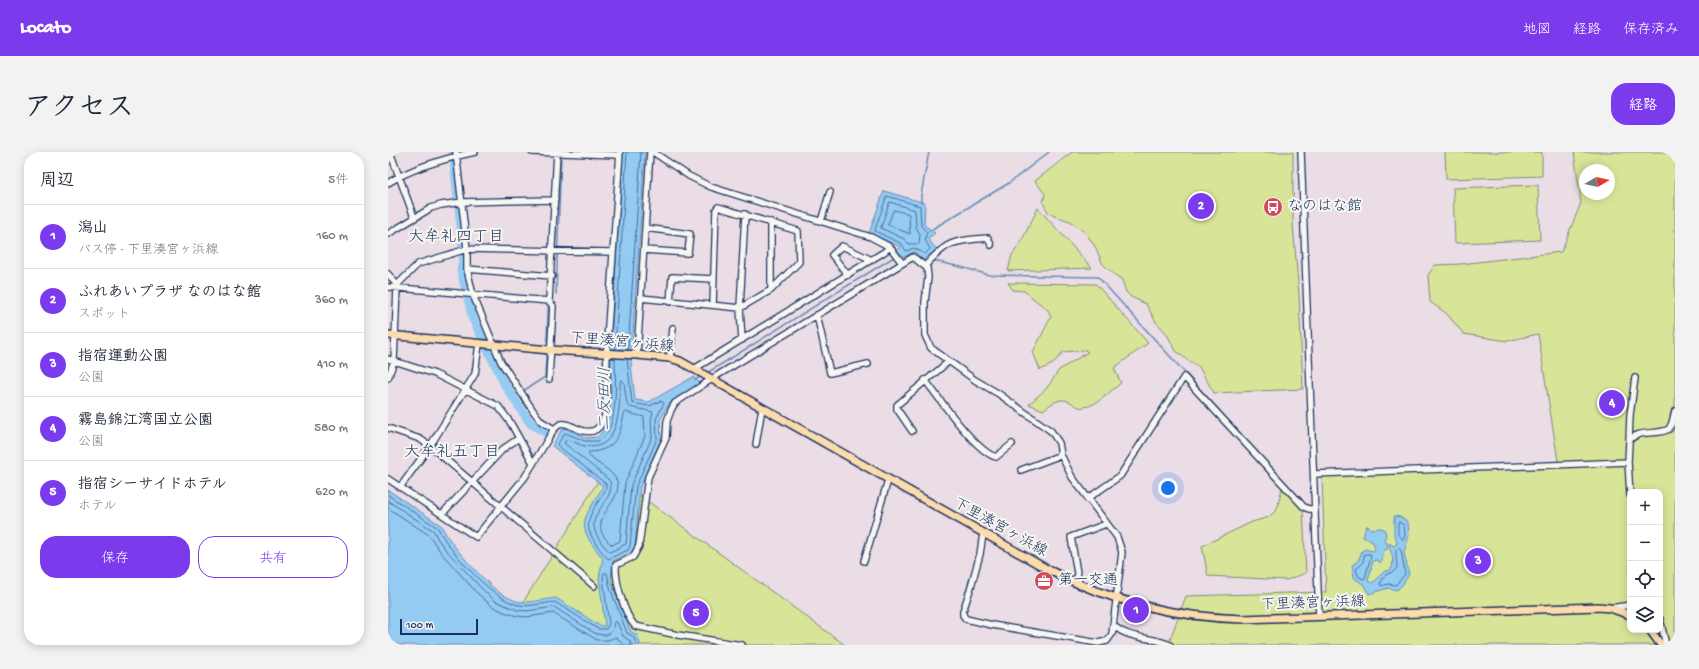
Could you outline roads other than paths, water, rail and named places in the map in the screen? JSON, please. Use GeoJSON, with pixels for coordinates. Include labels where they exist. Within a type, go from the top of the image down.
{"type":"FeatureCollection","features":[{"type":"Feature","properties":{"kind":"main road","name":"下里湊宮ヶ浜線"},"geometry":{"type":"LineString","coordinates":[[391,336],[550,350],[670,358],[694,369],[1046,569],[1079,585],[1116,599],[1161,611],[1202,617],[1242,619],[1585,607],[1610,608],[1627,614]]}},
{"type":"Feature","properties":{"kind":"main road"},"geometry":{"type":"LineString","coordinates":[[1652,633],[1661,645]]}},
{"type":"Feature","properties":{"kind":"street"},"geometry":{"type":"LineString","coordinates":[[390,152],[414,217]]}},
{"type":"Feature","properties":{"kind":"street"},"geometry":{"type":"LineString","coordinates":[[388,183],[399,176],[455,155],[475,152]]}},
{"type":"Feature","properties":{"kind":"street"},"geometry":{"type":"LineString","coordinates":[[388,479],[401,486],[476,537],[525,477],[554,430],[560,424],[565,424],[580,430],[600,429],[606,410],[619,153],[532,152]]}},
{"type":"Feature","properties":{"kind":"street"},"geometry":{"type":"LineString","coordinates":[[549,379],[553,306],[549,301],[556,250],[555,200],[559,152]]}},
{"type":"Feature","properties":{"kind":"street"},"geometry":{"type":"LineString","coordinates":[[637,355],[650,152]]}},
{"type":"Feature","properties":{"kind":"street"},"geometry":{"type":"LineString","coordinates":[[653,152],[689,176],[711,187],[871,237],[892,248],[901,262]]}},
{"type":"Feature","properties":{"kind":"street"},"geometry":{"type":"LineString","coordinates":[[1301,152],[1319,617]]}},
{"type":"Feature","properties":{"kind":"street"},"geometry":{"type":"LineString","coordinates":[[455,155],[464,250],[473,295],[501,362],[541,421],[554,430]]}},
{"type":"Feature","properties":{"kind":"street"},"geometry":{"type":"LineString","coordinates":[[821,222],[830,192]]}},
{"type":"Feature","properties":{"kind":"street"},"geometry":{"type":"LineString","coordinates":[[388,234],[430,208],[459,202],[555,200]]}},
{"type":"Feature","properties":{"kind":"street"},"geometry":{"type":"LineString","coordinates":[[641,298],[740,308],[771,290],[799,262],[798,231],[718,207],[716,210],[713,305]]}},
{"type":"Feature","properties":{"kind":"street"},"geometry":{"type":"LineString","coordinates":[[742,340],[740,308],[745,214]]}},
{"type":"Feature","properties":{"kind":"street"},"geometry":{"type":"LineString","coordinates":[[771,222],[771,290]]}},
{"type":"Feature","properties":{"kind":"street"},"geometry":{"type":"LineString","coordinates":[[644,250],[688,254],[690,234],[645,228]]}},
{"type":"Feature","properties":{"kind":"street"},"geometry":{"type":"LineString","coordinates":[[925,266],[938,251],[952,243],[964,240],[988,238],[991,245]]}},
{"type":"Feature","properties":{"kind":"street"},"geometry":{"type":"LineString","coordinates":[[848,275],[832,255],[842,246],[872,260]]}},
{"type":"Feature","properties":{"kind":"street"},"geometry":{"type":"LineString","coordinates":[[694,369],[892,248]]}},
{"type":"Feature","properties":{"kind":"street"},"geometry":{"type":"LineString","coordinates":[[388,378],[394,361],[391,336],[397,286],[418,264],[464,250],[556,250],[613,252]]}},
{"type":"Feature","properties":{"kind":"street"},"geometry":{"type":"LineString","coordinates":[[742,645],[671,634],[635,626],[631,621],[617,586],[616,565],[633,557],[639,546],[648,477],[666,438],[667,421],[671,410],[675,403],[901,262],[913,256],[927,268],[928,277],[925,302],[925,335],[931,348],[948,362],[999,394],[1051,431],[1059,443],[1061,455],[1072,477],[1117,537],[1122,552],[1112,634],[1107,641],[1101,643],[1067,639],[966,619],[963,612],[980,554],[983,534]]}},
{"type":"Feature","properties":{"kind":"street"},"geometry":{"type":"LineString","coordinates":[[467,269],[552,276]]}},
{"type":"Feature","properties":{"kind":"street"},"geometry":{"type":"LineString","coordinates":[[388,274],[397,286]]}},
{"type":"Feature","properties":{"kind":"street"},"geometry":{"type":"LineString","coordinates":[[670,302],[672,277],[714,279]]}},
{"type":"Feature","properties":{"kind":"street"},"geometry":{"type":"LineString","coordinates":[[388,287],[397,286],[462,294],[549,301]]}},
{"type":"Feature","properties":{"kind":"street"},"geometry":{"type":"LineString","coordinates":[[817,315],[830,373],[868,364]]}},
{"type":"Feature","properties":{"kind":"street"},"geometry":{"type":"LineString","coordinates":[[670,358],[674,328]]}},
{"type":"Feature","properties":{"kind":"street"},"geometry":{"type":"LineString","coordinates":[[401,486],[430,446],[475,374],[480,344]]}},
{"type":"Feature","properties":{"kind":"street"},"geometry":{"type":"LineString","coordinates":[[388,359],[435,374],[498,406],[533,463]]}},
{"type":"Feature","properties":{"kind":"street"},"geometry":{"type":"LineString","coordinates":[[912,431],[897,409],[897,405],[948,362]]}},
{"type":"Feature","properties":{"kind":"street"},"geometry":{"type":"LineString","coordinates":[[1087,499],[1120,476],[1184,377],[1304,507],[1316,509]]}},
{"type":"Feature","properties":{"kind":"street"},"geometry":{"type":"LineString","coordinates":[[1630,489],[1628,462],[1630,414],[1635,378]]}},
{"type":"Feature","properties":{"kind":"street"},"geometry":{"type":"LineString","coordinates":[[925,380],[964,429],[988,455],[996,457],[1012,444]]}},
{"type":"Feature","properties":{"kind":"street"},"geometry":{"type":"LineString","coordinates":[[756,444],[762,408]]}},
{"type":"Feature","properties":{"kind":"street"},"geometry":{"type":"LineString","coordinates":[[1629,441],[1636,435],[1660,433],[1669,429],[1675,410]]}},
{"type":"Feature","properties":{"kind":"street"},"geometry":{"type":"LineString","coordinates":[[388,428],[420,439],[430,446],[594,586]]}},
{"type":"Feature","properties":{"kind":"street"},"geometry":{"type":"LineString","coordinates":[[442,514],[503,450],[519,438]]}},
{"type":"Feature","properties":{"kind":"street"},"geometry":{"type":"LineString","coordinates":[[1021,470],[1061,455]]}},
{"type":"Feature","properties":{"kind":"street"},"geometry":{"type":"LineString","coordinates":[[1314,474],[1628,462]]}},
{"type":"Feature","properties":{"kind":"street"},"geometry":{"type":"LineString","coordinates":[[864,561],[888,480]]}},
{"type":"Feature","properties":{"kind":"street"},"geometry":{"type":"LineString","coordinates":[[1079,585],[1071,537],[1106,524]]}},
{"type":"Feature","properties":{"kind":"street"},"geometry":{"type":"LineString","coordinates":[[1610,608],[1627,605]]}},
{"type":"Feature","properties":{"kind":"street"},"geometry":{"type":"LineString","coordinates":[[1113,625],[1120,632],[1161,641],[1170,645]]}},
{"type":"Feature","properties":{"kind":"street"},"geometry":{"type":"LineString","coordinates":[[1663,632],[1666,645]]}},
{"type":"Feature","properties":{"kind":"water"},"geometry":{"type":"Polygon","coordinates":[[[623,152],[645,152],[631,363],[635,400],[649,402],[693,377],[700,383],[668,405],[660,420],[661,439],[640,487],[635,547],[631,553],[613,561],[611,579],[613,587],[631,632],[638,635],[640,645],[388,645],[388,490],[442,526],[451,542],[467,561],[500,593],[521,602],[556,598],[600,626],[605,626],[599,578],[603,558],[587,535],[584,524],[586,515],[603,486],[552,446],[561,431],[565,428],[586,438],[598,437],[606,427],[611,397],[611,340],[623,152]]]}},
{"type":"Feature","properties":{"kind":"water"},"geometry":{"type":"Polygon","coordinates":[[[884,191],[925,203],[924,225],[935,233],[928,239],[937,250],[923,260],[914,252],[904,257],[897,251],[901,247],[869,233],[884,191]]]}},
{"type":"Feature","properties":{"kind":"water"},"geometry":{"type":"Polygon","coordinates":[[[1394,516],[1400,517],[1408,522],[1409,535],[1404,553],[1409,574],[1397,590],[1388,588],[1369,594],[1363,584],[1354,578],[1352,565],[1358,561],[1362,551],[1365,549],[1373,551],[1375,549],[1373,542],[1363,537],[1366,526],[1368,526],[1370,529],[1384,529],[1386,533],[1384,542],[1388,543],[1387,549],[1384,550],[1381,563],[1376,560],[1373,561],[1368,581],[1371,583],[1382,573],[1391,570],[1393,559],[1389,549],[1390,543],[1393,546],[1396,545],[1397,542],[1394,535],[1394,516]]]}},
{"type":"Feature","properties":{"kind":"waterway"},"geometry":{"type":"LineString","coordinates":[[453,152],[464,254],[461,270],[473,319],[505,385],[530,423],[547,433]]}},
{"type":"Feature","properties":{"kind":"waterway"},"geometry":{"type":"LineString","coordinates":[[921,203],[921,195],[929,152]]}},
{"type":"Feature","properties":{"kind":"waterway"},"geometry":{"type":"LineString","coordinates":[[929,231],[1009,183],[1049,152]]}},
{"type":"Feature","properties":{"kind":"waterway"},"geometry":{"type":"LineString","coordinates":[[556,294],[561,154]]}},
{"type":"Feature","properties":{"kind":"waterway"},"geometry":{"type":"LineString","coordinates":[[707,373],[894,257]]}},
{"type":"Feature","properties":{"kind":"waterway"},"geometry":{"type":"LineString","coordinates":[[934,261],[989,275],[1098,277],[1258,453]]}},
{"type":"Feature","properties":{"kind":"waterway"},"geometry":{"type":"LineString","coordinates":[[547,342],[548,306]]}},
{"type":"Feature","properties":{"kind":"waterway"},"geometry":{"type":"LineString","coordinates":[[523,391],[545,377],[546,357]]}},
{"type":"Feature","properties":{"kind":"waterway"},"geometry":{"type":"LineString","coordinates":[[695,380],[702,376]]}},
{"type":"Feature","properties":{"kind":"waterway"},"geometry":{"type":"LineString","coordinates":[[513,397],[519,392]]}},
{"type":"Feature","properties":{"kind":"waterway"},"geometry":{"type":"LineString","coordinates":[[1284,481],[1304,503]]}},
{"type":"Feature","properties":{"kind":"place","name":"ふれあいプラザ なのはな館"},"geometry":{"type":"Point","coordinates":[1201,206]}},
{"type":"Feature","properties":{"kind":"place","name":"なのはな館"},"geometry":{"type":"Point","coordinates":[1273,207]}},
{"type":"Feature","properties":{"kind":"place","name":"霧島錦江湾国立公園"},"geometry":{"type":"Point","coordinates":[1612,403]}},
{"type":"Feature","properties":{"kind":"place","name":"指宿運動公園"},"geometry":{"type":"Point","coordinates":[1478,561]}},
{"type":"Feature","properties":{"kind":"place","name":"第一交通"},"geometry":{"type":"Point","coordinates":[1044,581]}},
{"type":"Feature","properties":{"kind":"place","name":"潟山"},"geometry":{"type":"Point","coordinates":[1136,610]}},
{"type":"Feature","properties":{"kind":"place","name":"指宿シーサイドホテル"},"geometry":{"type":"Point","coordinates":[696,613]}},
{"type":"Feature","properties":{"kind":"district","name":"大牟礼四丁目"},"geometry":{"type":"Point","coordinates":[456,238]}},
{"type":"Feature","properties":{"kind":"district","name":"大牟礼五丁目"},"geometry":{"type":"Point","coordinates":[452,453]}},
{"type":"Feature","properties":{"kind":"water label","name":"二反田川"},"geometry":{"type":"Point","coordinates":[606,399]}}]}
